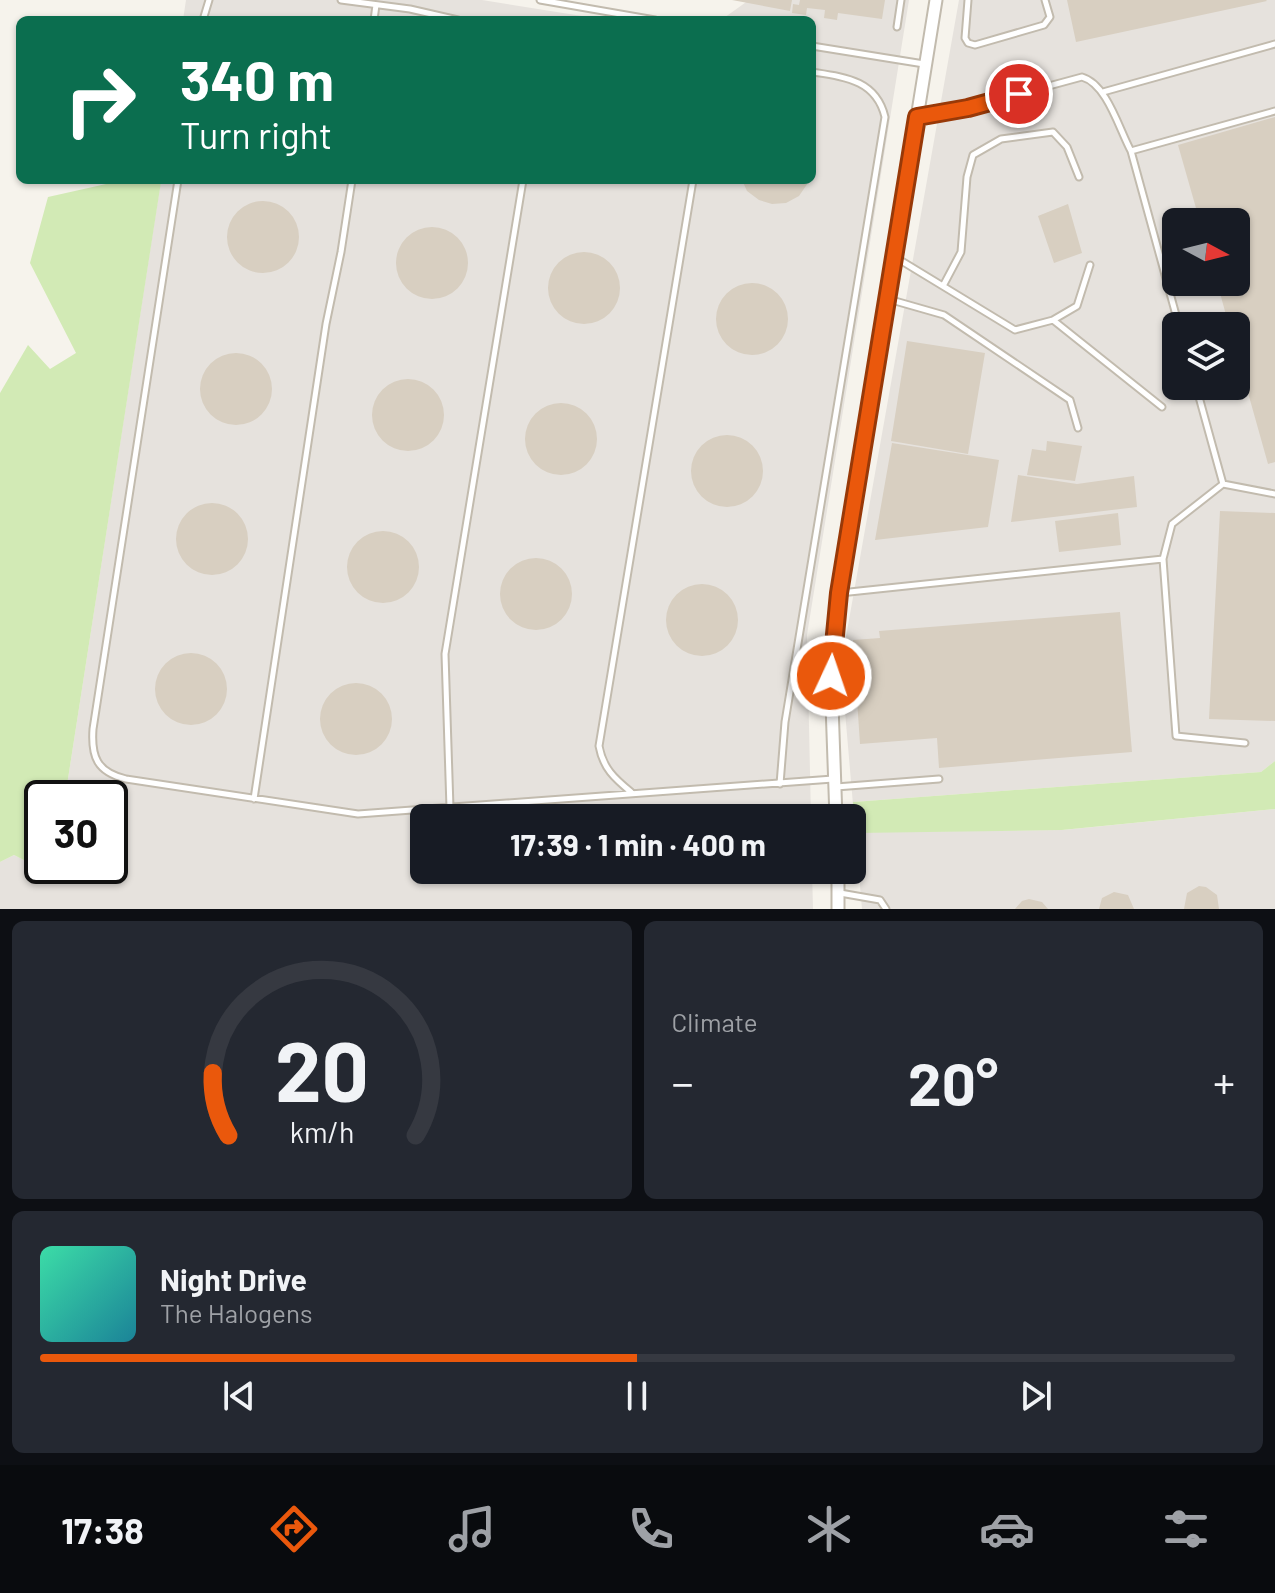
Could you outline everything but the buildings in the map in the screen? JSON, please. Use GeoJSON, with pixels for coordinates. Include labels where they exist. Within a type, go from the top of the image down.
{"type":"FeatureCollection","features":[{"type":"Feature","properties":{"kind":"street"},"geometry":{"type":"LineString","coordinates":[[836,804],[831,676],[839,593],[936,0]]}},
{"type":"Feature","properties":{"kind":"street"},"geometry":{"type":"LineString","coordinates":[[838,909],[839,884]]}},
{"type":"Feature","properties":{"kind":"lane"},"geometry":{"type":"LineString","coordinates":[[341,0],[441,16]]}},
{"type":"Feature","properties":{"kind":"lane"},"geometry":{"type":"LineString","coordinates":[[540,0],[632,16]]}},
{"type":"Feature","properties":{"kind":"lane"},"geometry":{"type":"LineString","coordinates":[[897,27],[901,0]]}},
{"type":"Feature","properties":{"kind":"lane"},"geometry":{"type":"LineString","coordinates":[[968,0],[965,38],[975,45],[1044,25],[1050,17],[1045,0]]}},
{"type":"Feature","properties":{"kind":"lane"},"geometry":{"type":"LineString","coordinates":[[375,16],[376,5]]}},
{"type":"Feature","properties":{"kind":"lane"},"geometry":{"type":"LineString","coordinates":[[1103,92],[1275,44]]}},
{"type":"Feature","properties":{"kind":"lane"},"geometry":{"type":"LineString","coordinates":[[816,47],[925,64]]}},
{"type":"Feature","properties":{"kind":"lane"},"geometry":{"type":"LineString","coordinates":[[780,784],[785,722],[885,117],[881,103],[863,85],[855,80],[816,73]]}},
{"type":"Feature","properties":{"kind":"lane"},"geometry":{"type":"LineString","coordinates":[[917,117],[968,108],[1082,77],[1092,79],[1103,92],[1131,151],[1175,312]]}},
{"type":"Feature","properties":{"kind":"lane"},"geometry":{"type":"LineString","coordinates":[[1131,151],[1275,111]]}},
{"type":"Feature","properties":{"kind":"lane"},"geometry":{"type":"LineString","coordinates":[[943,286],[961,252],[967,177],[973,155],[1001,139],[1053,132],[1067,147],[1079,177]]}},
{"type":"Feature","properties":{"kind":"lane"},"geometry":{"type":"LineString","coordinates":[[177,184],[92,744],[95,757],[111,775],[358,814],[410,811]]}},
{"type":"Feature","properties":{"kind":"lane"},"geometry":{"type":"LineString","coordinates":[[254,799],[326,324],[351,184]]}},
{"type":"Feature","properties":{"kind":"lane"},"geometry":{"type":"LineString","coordinates":[[450,804],[445,654],[522,184]]}},
{"type":"Feature","properties":{"kind":"lane"},"geometry":{"type":"LineString","coordinates":[[632,792],[610,774],[602,761],[599,746],[692,184]]}},
{"type":"Feature","properties":{"kind":"lane"},"geometry":{"type":"LineString","coordinates":[[894,257],[1015,330],[1053,320],[1077,306],[1090,265]]}},
{"type":"Feature","properties":{"kind":"lane"},"geometry":{"type":"LineString","coordinates":[[887,299],[944,315],[1070,400],[1078,428]]}},
{"type":"Feature","properties":{"kind":"lane"},"geometry":{"type":"LineString","coordinates":[[1053,320],[1162,407]]}},
{"type":"Feature","properties":{"kind":"lane"},"geometry":{"type":"LineString","coordinates":[[1200,400],[1223,484]]}},
{"type":"Feature","properties":{"kind":"lane"},"geometry":{"type":"LineString","coordinates":[[1245,743],[1176,736],[1163,559],[1172,524],[1223,484],[1275,494]]}},
{"type":"Feature","properties":{"kind":"lane"},"geometry":{"type":"LineString","coordinates":[[839,593],[1163,559]]}},
{"type":"Feature","properties":{"kind":"lane"},"geometry":{"type":"LineString","coordinates":[[496,804],[632,792],[939,779]]}},
{"type":"Feature","properties":{"kind":"lane"},"geometry":{"type":"LineString","coordinates":[[839,893],[880,900],[886,909]]}},
{"type":"Feature","properties":{"kind":"shaded area"},"geometry":{"type":"Polygon","coordinates":[[[186,0],[482,0],[582,16],[184,16],[186,0]]]}},
{"type":"Feature","properties":{"kind":"shaded area"},"geometry":{"type":"Polygon","coordinates":[[[749,0],[909,0],[807,635],[811,804],[410,804],[410,884],[812,884],[813,909],[0,909],[0,862],[14,855],[24,860],[24,884],[128,884],[128,780],[68,780],[160,184],[816,184],[816,16],[727,16],[749,0]]]}},
{"type":"Feature","properties":{"kind":"shaded area"},"geometry":{"type":"Polygon","coordinates":[[[959,0],[1275,0],[1275,761],[1261,772],[853,804],[841,665],[959,0]]]}},
{"type":"Feature","properties":{"kind":"shaded area"},"geometry":{"type":"Polygon","coordinates":[[[1275,809],[1275,909],[862,909],[860,884],[866,884],[866,832],[1063,830],[1275,809]]]}},
{"type":"Feature","properties":{"kind":"green space"},"geometry":{"type":"Polygon","coordinates":[[[106,184],[161,184],[68,780],[24,780],[24,860],[14,855],[0,862],[0,393],[28,345],[50,369],[76,353],[30,263],[48,197],[106,184]]]}},
{"type":"Feature","properties":{"kind":"green space"},"geometry":{"type":"Polygon","coordinates":[[[1275,761],[1275,809],[1062,830],[866,833],[866,804],[853,802],[1261,772],[1275,761]]]}},
{"type":"Feature","properties":{"kind":"route"},"geometry":{"type":"LineString","coordinates":[[831,676],[839,593],[917,117],[968,108],[1019,94]]}}]}
